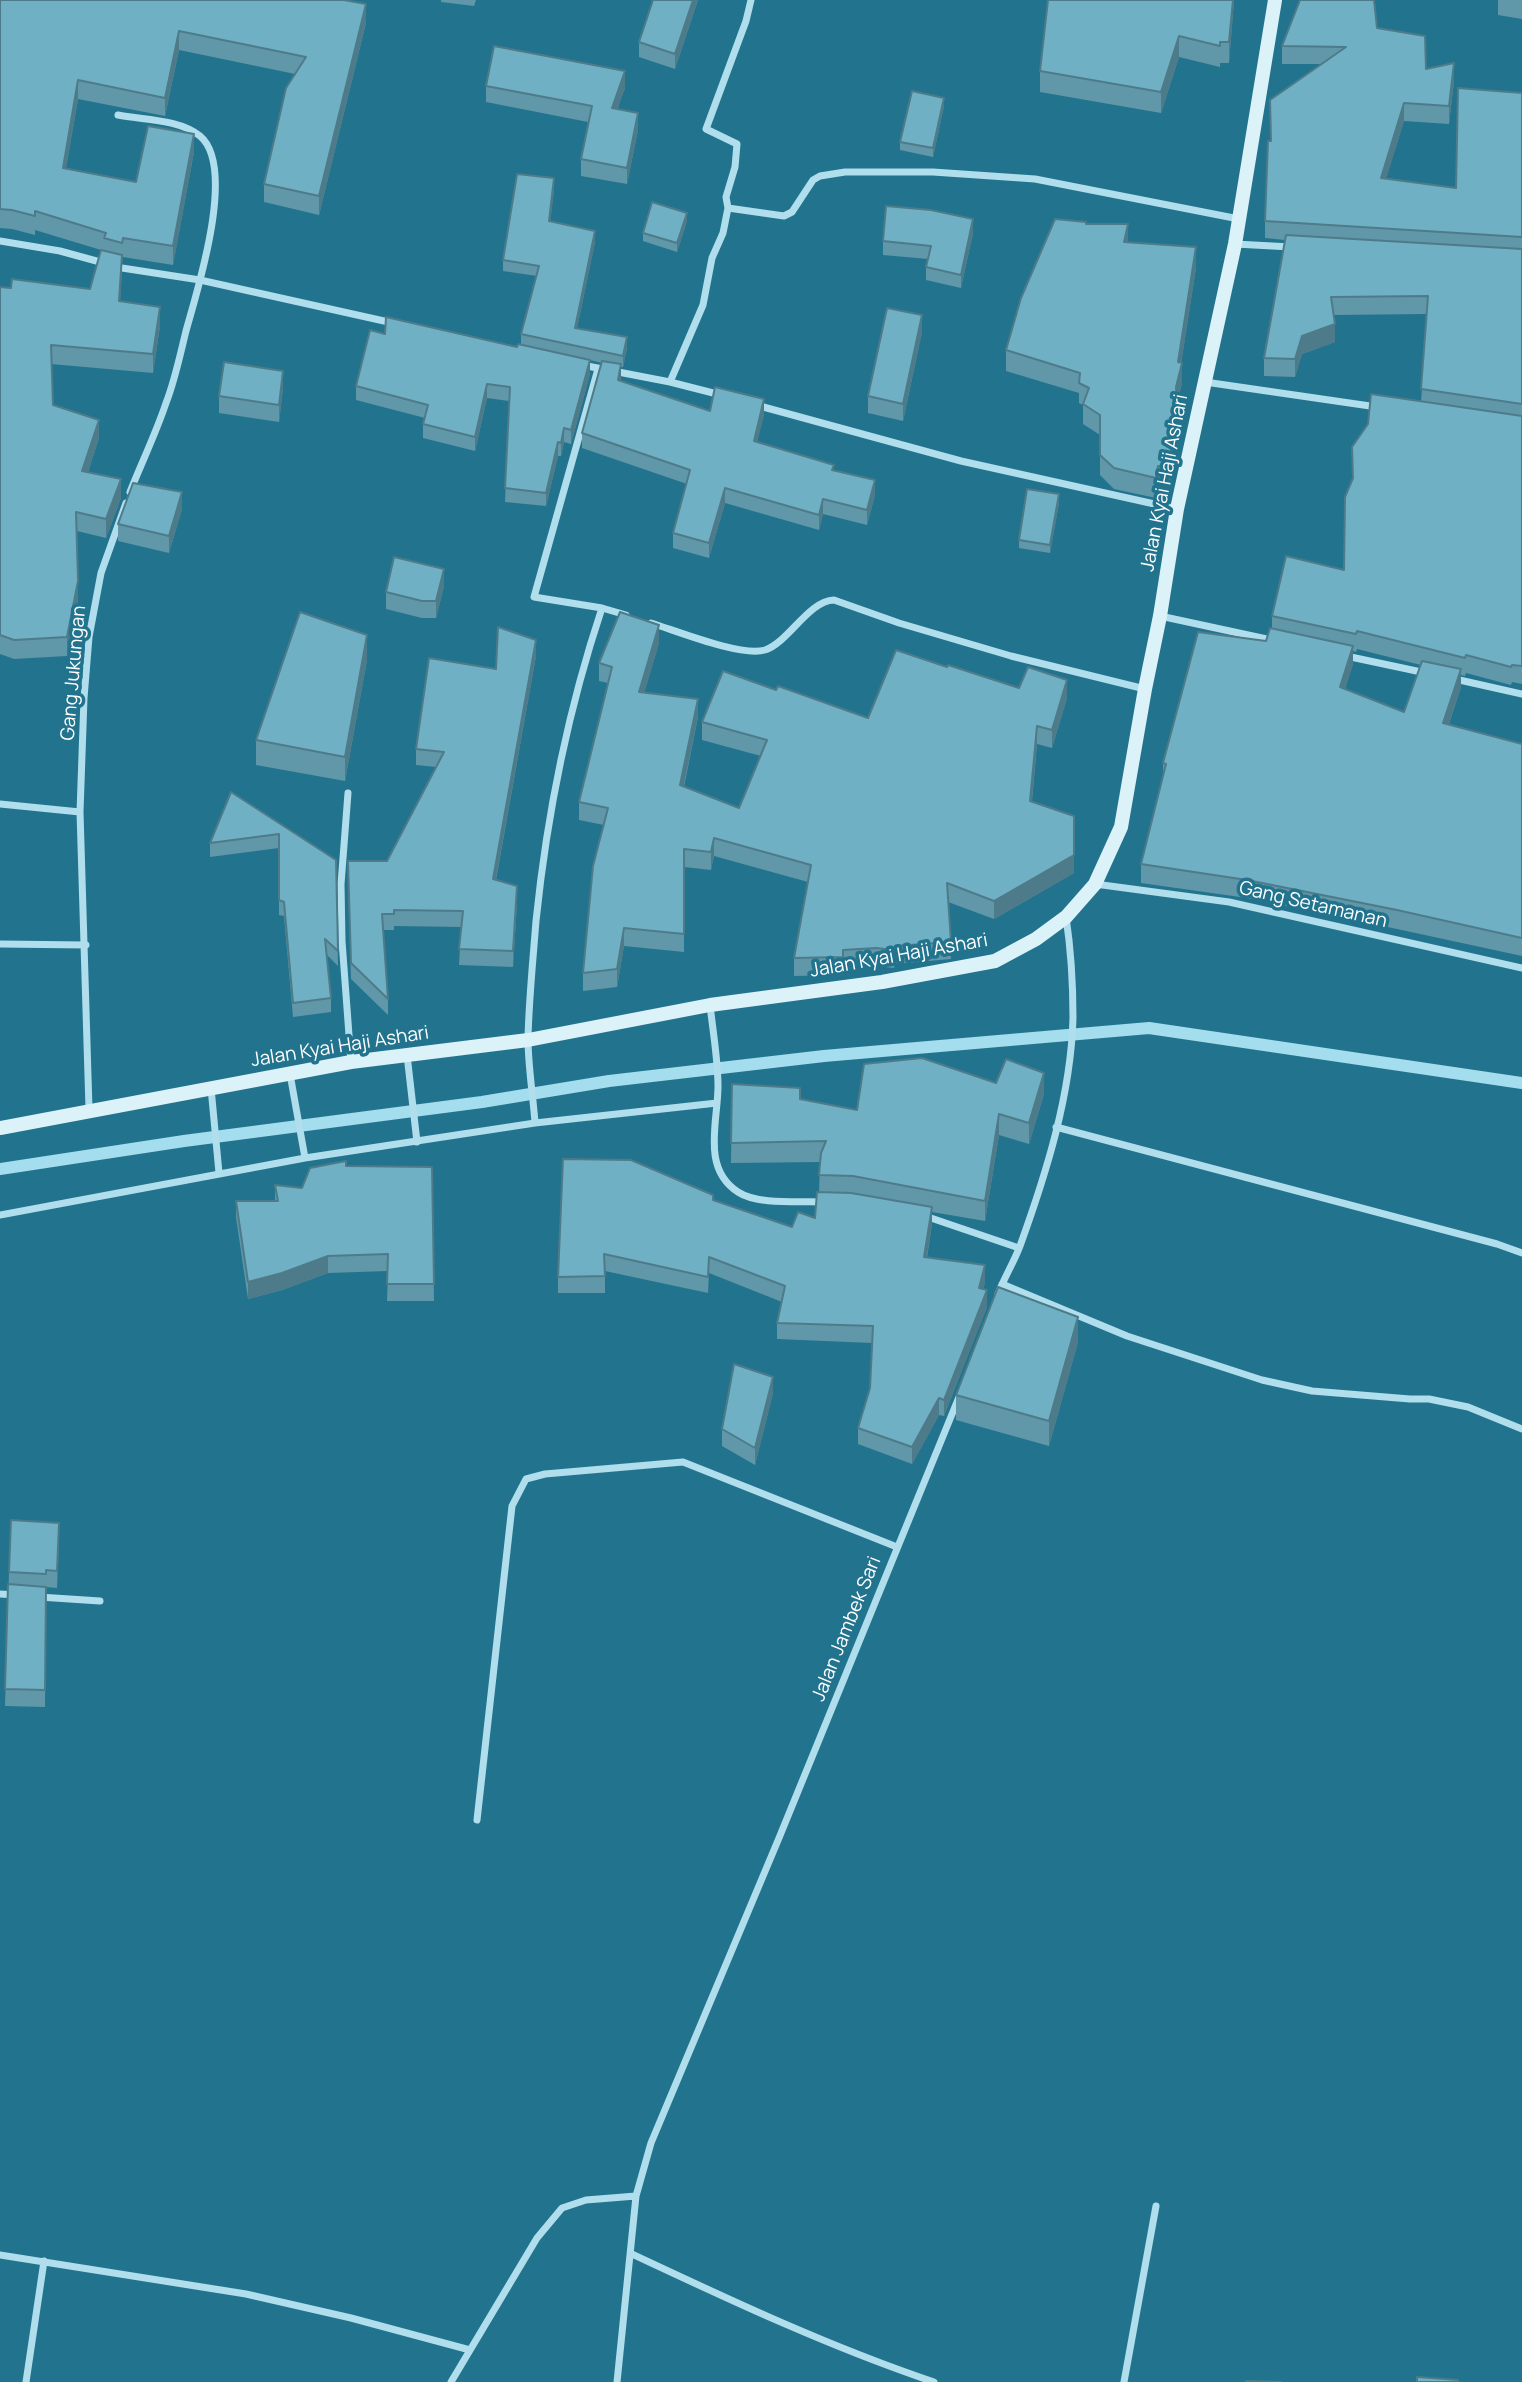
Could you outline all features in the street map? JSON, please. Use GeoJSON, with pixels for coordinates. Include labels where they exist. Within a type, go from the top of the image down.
{"type":"FeatureCollection","features":[{"type":"Feature","properties":{"kind":"main road","name":"Jalan Kyai Haji Ashari"},"geometry":{"type":"LineString","coordinates":[[0,1128],[351,1062],[528,1040],[710,1005],[882,982],[995,961],[1036,939],[1066,917],[1095,884],[1121,827],[1177,509],[1235,244],[1275,0]]}},
{"type":"Feature","properties":{"kind":"street"},"geometry":{"type":"LineString","coordinates":[[670,382],[703,305],[712,258],[723,233],[728,208],[726,197],[735,167],[737,144],[706,129],[746,21],[751,0]]}},
{"type":"Feature","properties":{"kind":"street","name":"Gang Jukungan"},"geometry":{"type":"LineString","coordinates":[[89,1110],[80,812],[89,637],[101,573],[116,526],[167,402],[200,280],[215,208],[210,152],[201,137],[183,126],[118,115]]}},
{"type":"Feature","properties":{"kind":"street"},"geometry":{"type":"LineString","coordinates":[[728,208],[784,216],[792,212],[813,180],[820,176],[845,172],[933,172],[1035,179],[1239,219]]}},
{"type":"Feature","properties":{"kind":"street"},"geometry":{"type":"LineString","coordinates":[[0,241],[60,251],[122,268],[200,280],[399,325]]}},
{"type":"Feature","properties":{"kind":"street"},"geometry":{"type":"LineString","coordinates":[[1235,244],[1303,247]]}},
{"type":"Feature","properties":{"kind":"street"},"geometry":{"type":"LineString","coordinates":[[572,363],[670,382],[723,396]]}},
{"type":"Feature","properties":{"kind":"street"},"geometry":{"type":"LineString","coordinates":[[598,369],[534,597],[602,608],[629,616]]}},
{"type":"Feature","properties":{"kind":"street"},"geometry":{"type":"LineString","coordinates":[[1204,382],[1384,408]]}},
{"type":"Feature","properties":{"kind":"street"},"geometry":{"type":"LineString","coordinates":[[750,403],[961,461],[1177,509]]}},
{"type":"Feature","properties":{"kind":"street"},"geometry":{"type":"LineString","coordinates":[[642,620],[740,650],[757,651],[769,648],[816,608],[828,600],[834,600],[899,623],[1011,656],[1145,689]]}},
{"type":"Feature","properties":{"kind":"street"},"geometry":{"type":"LineString","coordinates":[[535,1123],[528,1040],[530,982],[542,869],[549,817],[573,702],[602,608]]}},
{"type":"Feature","properties":{"kind":"street"},"geometry":{"type":"LineString","coordinates":[[1160,616],[1285,643]]}},
{"type":"Feature","properties":{"kind":"street"},"geometry":{"type":"LineString","coordinates":[[1338,654],[1430,674]]}},
{"type":"Feature","properties":{"kind":"street"},"geometry":{"type":"LineString","coordinates":[[1443,677],[1522,694]]}},
{"type":"Feature","properties":{"kind":"street"},"geometry":{"type":"LineString","coordinates":[[348,793],[341,919],[351,1062]]}},
{"type":"Feature","properties":{"kind":"street"},"geometry":{"type":"LineString","coordinates":[[0,804],[80,812]]}},
{"type":"Feature","properties":{"kind":"street","name":"Gang Setamanan"},"geometry":{"type":"LineString","coordinates":[[1095,884],[1229,902],[1522,968]]}},
{"type":"Feature","properties":{"kind":"street"},"geometry":{"type":"LineString","coordinates":[[997,1297],[1019,1248],[1056,1126],[1068,1068],[1073,1020],[1072,961],[1066,917]]}},
{"type":"Feature","properties":{"kind":"street"},"geometry":{"type":"LineString","coordinates":[[0,944],[86,945]]}},
{"type":"Feature","properties":{"kind":"street"},"geometry":{"type":"LineString","coordinates":[[710,1005],[719,1086],[713,1148],[722,1176],[738,1193],[761,1200],[826,1202]]}},
{"type":"Feature","properties":{"kind":"street"},"geometry":{"type":"LineString","coordinates":[[407,1054],[418,1142]]}},
{"type":"Feature","properties":{"kind":"street"},"geometry":{"type":"LineString","coordinates":[[290,1073],[305,1158]]}},
{"type":"Feature","properties":{"kind":"street"},"geometry":{"type":"LineString","coordinates":[[211,1087],[219,1172]]}},
{"type":"Feature","properties":{"kind":"street"},"geometry":{"type":"LineString","coordinates":[[0,1215],[305,1158],[535,1123],[717,1103]]}},
{"type":"Feature","properties":{"kind":"street"},"geometry":{"type":"LineString","coordinates":[[1056,1126],[1522,1252]]}},
{"type":"Feature","properties":{"kind":"street"},"geometry":{"type":"LineString","coordinates":[[920,1215],[1019,1248]]}},
{"type":"Feature","properties":{"kind":"street"},"geometry":{"type":"LineString","coordinates":[[1002,1284],[1140,1341],[1262,1380],[1312,1391],[1429,1399],[1468,1407],[1522,1429]]}},
{"type":"Feature","properties":{"kind":"street","name":"Jalan Jambek Sari"},"geometry":{"type":"LineString","coordinates":[[617,2382],[636,2196],[651,2143],[779,1838],[964,1383]]}},
{"type":"Feature","properties":{"kind":"street"},"geometry":{"type":"LineString","coordinates":[[477,1820],[512,1506],[526,1479],[545,1474],[683,1462],[897,1547]]}},
{"type":"Feature","properties":{"kind":"street"},"geometry":{"type":"LineString","coordinates":[[0,1594],[100,1601]]}},
{"type":"Feature","properties":{"kind":"street"},"geometry":{"type":"LineString","coordinates":[[451,2382],[537,2238],[562,2208],[586,2200],[636,2196]]}},
{"type":"Feature","properties":{"kind":"street"},"geometry":{"type":"LineString","coordinates":[[1124,2382],[1156,2206]]}},
{"type":"Feature","properties":{"kind":"street"},"geometry":{"type":"LineString","coordinates":[[632,2254],[723,2297],[850,2351],[934,2382]]}},
{"type":"Feature","properties":{"kind":"street"},"geometry":{"type":"LineString","coordinates":[[0,2255],[246,2294],[351,2318],[470,2350]]}},
{"type":"Feature","properties":{"kind":"street"},"geometry":{"type":"LineString","coordinates":[[26,2382],[44,2261]]}},
{"type":"Feature","properties":{"kind":"building"},"geometry":{"type":"Polygon","coordinates":[[[0,0],[344,0],[366,4],[319,196],[264,184],[286,88],[306,57],[179,31],[165,98],[78,80],[63,168],[136,182],[148,126],[194,134],[173,246],[123,238],[122,243],[104,238],[106,233],[35,211],[35,216],[0,209],[0,0]]]}},
{"type":"Feature","properties":{"kind":"building"},"geometry":{"type":"Polygon","coordinates":[[[653,0],[693,0],[675,54],[639,42],[653,0]]]}},
{"type":"Feature","properties":{"kind":"building"},"geometry":{"type":"Polygon","coordinates":[[[1048,0],[1233,0],[1229,42],[1220,42],[1220,46],[1179,36],[1161,92],[1040,71],[1048,0]]]}},
{"type":"Feature","properties":{"kind":"building"},"geometry":{"type":"Polygon","coordinates":[[[1300,0],[1374,0],[1377,28],[1425,36],[1426,69],[1454,63],[1449,106],[1404,103],[1381,178],[1456,188],[1458,88],[1522,93],[1522,237],[1265,221],[1268,141],[1271,141],[1270,100],[1346,47],[1282,46],[1300,0]]]}},
{"type":"Feature","properties":{"kind":"building"},"geometry":{"type":"Polygon","coordinates":[[[494,46],[625,71],[612,108],[638,113],[627,168],[581,159],[592,106],[486,86],[494,46]]]}},
{"type":"Feature","properties":{"kind":"building"},"geometry":{"type":"Polygon","coordinates":[[[912,91],[944,98],[933,148],[900,142],[912,91]]]}},
{"type":"Feature","properties":{"kind":"building"},"geometry":{"type":"Polygon","coordinates":[[[517,174],[554,178],[549,221],[595,231],[575,328],[627,337],[623,356],[521,334],[539,266],[503,260],[517,174]]]}},
{"type":"Feature","properties":{"kind":"building"},"geometry":{"type":"Polygon","coordinates":[[[652,202],[687,213],[677,243],[643,233],[652,202]]]}},
{"type":"Feature","properties":{"kind":"building"},"geometry":{"type":"Polygon","coordinates":[[[886,206],[931,210],[973,219],[961,275],[926,267],[931,246],[883,241],[886,206]]]}},
{"type":"Feature","properties":{"kind":"building"},"geometry":{"type":"Polygon","coordinates":[[[1055,219],[1086,224],[1128,224],[1124,242],[1196,247],[1178,362],[1182,363],[1176,387],[1179,434],[1177,442],[1172,441],[1170,466],[1158,466],[1156,478],[1114,468],[1100,455],[1100,415],[1083,404],[1089,388],[1079,383],[1080,373],[1006,350],[1021,298],[1055,219]]]}},
{"type":"Feature","properties":{"kind":"building"},"geometry":{"type":"Polygon","coordinates":[[[1286,235],[1522,249],[1522,404],[1421,389],[1428,296],[1331,297],[1335,324],[1302,336],[1295,359],[1264,358],[1286,235]]]}},
{"type":"Feature","properties":{"kind":"building"},"geometry":{"type":"Polygon","coordinates":[[[101,250],[122,255],[119,301],[160,307],[153,354],[51,345],[53,405],[99,420],[82,471],[121,479],[106,519],[76,512],[78,581],[67,637],[14,640],[0,635],[0,287],[11,288],[12,279],[90,289],[101,250]]]}},
{"type":"Feature","properties":{"kind":"building"},"geometry":{"type":"Polygon","coordinates":[[[887,308],[922,315],[903,404],[868,396],[887,308]]]}},
{"type":"Feature","properties":{"kind":"building"},"geometry":{"type":"Polygon","coordinates":[[[386,317],[517,347],[518,344],[590,360],[571,430],[564,428],[561,443],[558,442],[546,493],[505,488],[510,387],[487,384],[475,437],[423,424],[428,405],[356,386],[370,330],[385,334],[386,317]]]}},
{"type":"Feature","properties":{"kind":"building"},"geometry":{"type":"Polygon","coordinates":[[[602,361],[621,364],[618,380],[710,411],[715,387],[764,399],[754,441],[834,465],[832,470],[875,480],[867,510],[823,499],[819,515],[725,488],[709,543],[673,533],[690,470],[582,433],[602,361]]]}},
{"type":"Feature","properties":{"kind":"building"},"geometry":{"type":"Polygon","coordinates":[[[224,362],[283,371],[279,405],[219,396],[224,362]]]}},
{"type":"Feature","properties":{"kind":"building"},"geometry":{"type":"Polygon","coordinates":[[[1371,394],[1522,416],[1522,666],[1511,667],[1466,655],[1465,658],[1357,631],[1356,634],[1272,616],[1286,556],[1344,570],[1345,497],[1353,478],[1352,447],[1368,424],[1371,394]]]}},
{"type":"Feature","properties":{"kind":"building"},"geometry":{"type":"Polygon","coordinates":[[[133,483],[182,492],[169,536],[118,524],[133,483]]]}},
{"type":"Feature","properties":{"kind":"building"},"geometry":{"type":"Polygon","coordinates":[[[1027,489],[1059,494],[1050,545],[1019,540],[1027,489]]]}},
{"type":"Feature","properties":{"kind":"building"},"geometry":{"type":"Polygon","coordinates":[[[394,557],[444,569],[436,601],[422,601],[386,592],[394,557]]]}},
{"type":"Feature","properties":{"kind":"building"},"geometry":{"type":"Polygon","coordinates":[[[300,612],[367,635],[345,757],[256,740],[300,612]]]}},
{"type":"Feature","properties":{"kind":"building"},"geometry":{"type":"Polygon","coordinates":[[[620,612],[659,625],[639,692],[698,699],[680,785],[739,808],[767,740],[702,722],[723,671],[776,690],[778,686],[868,718],[896,650],[1019,688],[1028,667],[1067,680],[1052,730],[1037,726],[1030,801],[1074,816],[1074,855],[994,901],[947,883],[951,942],[895,946],[894,950],[843,950],[843,957],[794,958],[811,865],[714,838],[711,852],[684,849],[684,934],[624,928],[617,969],[583,973],[593,866],[608,808],[579,802],[612,667],[599,663],[620,612]]]}},
{"type":"Feature","properties":{"kind":"building"},"geometry":{"type":"Polygon","coordinates":[[[498,627],[536,640],[493,879],[517,886],[513,951],[459,949],[463,911],[394,910],[394,914],[382,914],[388,999],[351,963],[348,861],[387,861],[444,752],[416,749],[429,658],[496,669],[498,627]]]}},
{"type":"Feature","properties":{"kind":"building"},"geometry":{"type":"Polygon","coordinates":[[[1270,628],[1353,646],[1340,687],[1404,712],[1422,661],[1461,669],[1443,723],[1522,744],[1522,938],[1247,880],[1141,864],[1166,764],[1163,763],[1198,632],[1266,641],[1270,628]]]}},
{"type":"Feature","properties":{"kind":"building"},"geometry":{"type":"Polygon","coordinates":[[[231,792],[336,860],[338,951],[325,939],[331,998],[293,1003],[284,902],[279,900],[279,834],[210,843],[231,792]]]}},
{"type":"Feature","properties":{"kind":"building"},"geometry":{"type":"Polygon","coordinates":[[[922,1058],[996,1083],[1006,1059],[1044,1073],[1029,1123],[999,1114],[985,1201],[853,1176],[819,1175],[821,1153],[826,1141],[731,1143],[732,1084],[800,1088],[800,1099],[857,1110],[864,1064],[922,1058]]]}},
{"type":"Feature","properties":{"kind":"building"},"geometry":{"type":"Polygon","coordinates":[[[563,1159],[631,1160],[713,1195],[713,1200],[792,1227],[798,1212],[815,1218],[817,1192],[851,1193],[932,1207],[924,1257],[985,1265],[979,1288],[987,1290],[944,1400],[939,1398],[912,1447],[858,1428],[870,1388],[873,1326],[777,1323],[785,1286],[709,1257],[708,1277],[604,1254],[605,1276],[558,1277],[563,1159]]]}},
{"type":"Feature","properties":{"kind":"building"},"geometry":{"type":"Polygon","coordinates":[[[346,1161],[346,1166],[432,1167],[434,1284],[387,1284],[388,1254],[328,1256],[248,1282],[236,1201],[278,1201],[275,1185],[302,1188],[310,1168],[346,1161]]]}},
{"type":"Feature","properties":{"kind":"building"},"geometry":{"type":"Polygon","coordinates":[[[998,1287],[1078,1317],[1049,1421],[956,1395],[998,1287]]]}},
{"type":"Feature","properties":{"kind":"building"},"geometry":{"type":"Polygon","coordinates":[[[734,1364],[773,1377],[755,1448],[722,1429],[734,1364]]]}},
{"type":"Feature","properties":{"kind":"building"},"geometry":{"type":"Polygon","coordinates":[[[11,1520],[59,1523],[57,1571],[46,1570],[46,1574],[9,1572],[11,1520]]]}},
{"type":"Feature","properties":{"kind":"building"},"geometry":{"type":"Polygon","coordinates":[[[8,1584],[46,1587],[45,1690],[5,1689],[8,1584]]]}},
{"type":"Feature","properties":{"kind":"building"},"geometry":{"type":"Polygon","coordinates":[[[1417,2377],[1458,2380],[1458,2382],[1417,2382],[1417,2377]]]}},
{"type":"Feature","properties":{"kind":"waterway"},"geometry":{"type":"LineString","coordinates":[[0,1169],[184,1141],[482,1102],[609,1081],[824,1056],[1149,1028],[1522,1083]]}}]}
